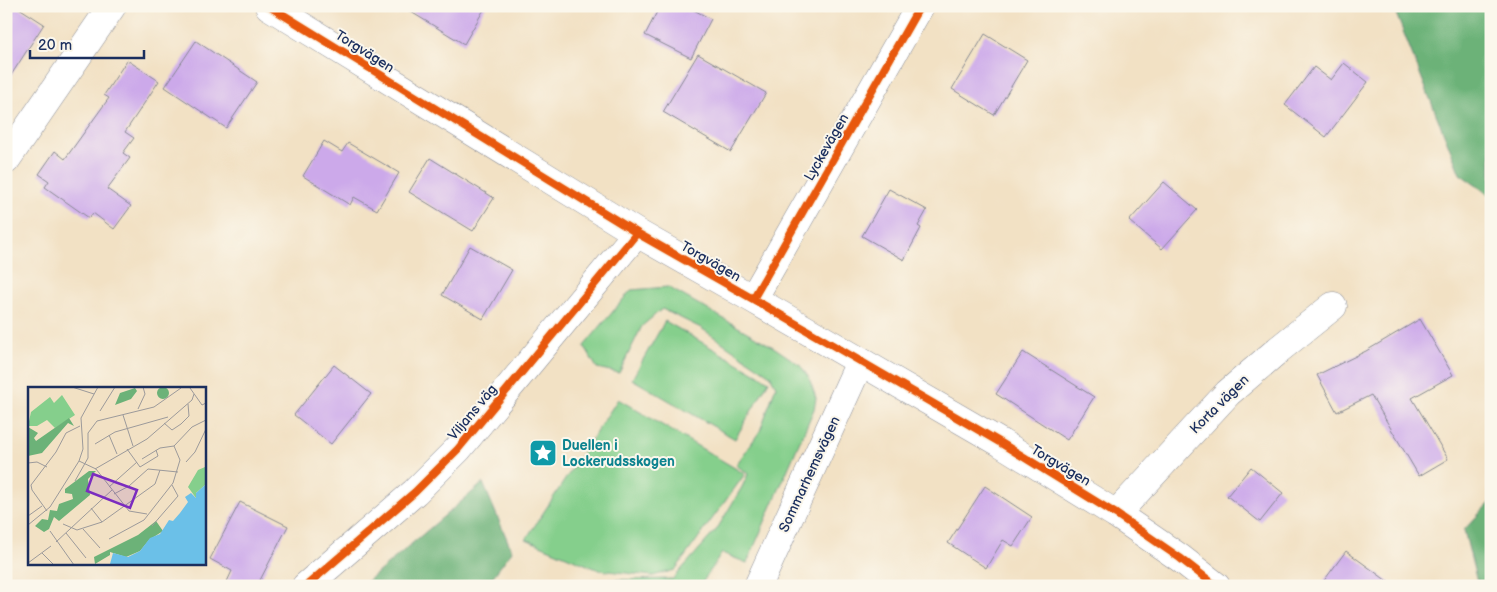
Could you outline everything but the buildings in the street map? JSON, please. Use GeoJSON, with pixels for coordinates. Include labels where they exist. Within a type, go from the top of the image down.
{"type":"FeatureCollection","features":[{"type":"Feature","properties":{"kind":"street"},"geometry":{"type":"LineString","coordinates":[[6,160],[112,6]]}},
{"type":"Feature","properties":{"kind":"street","name":"Torgvägen"},"geometry":{"type":"LineString","coordinates":[[269,6],[637,234],[1001,443],[1116,514],[1180,558],[1216,586]]}},
{"type":"Feature","properties":{"kind":"street","name":"Lyckevägen"},"geometry":{"type":"LineString","coordinates":[[753,299],[920,6]]}},
{"type":"Feature","properties":{"kind":"street","name":"Viljans väg"},"geometry":{"type":"LineString","coordinates":[[306,586],[415,492],[458,449],[637,234]]}},
{"type":"Feature","properties":{"kind":"street","name":"Korta vägen"},"geometry":{"type":"LineString","coordinates":[[1116,514],[1228,393],[1333,306]]}},
{"type":"Feature","properties":{"kind":"street","name":"Sommarhemsvägen"},"geometry":{"type":"LineString","coordinates":[[758,586],[860,362]]}},
{"type":"Feature","properties":{"kind":"green space"},"geometry":{"type":"Polygon","coordinates":[[[1393,6],[1491,6],[1491,196],[1460,174],[1393,6]]]}},
{"type":"Feature","properties":{"kind":"green space"},"geometry":{"type":"Polygon","coordinates":[[[668,287],[775,348],[800,365],[809,378],[816,398],[814,409],[747,563],[722,553],[700,586],[602,586],[603,580],[673,579],[717,529],[748,474],[736,465],[760,431],[776,386],[770,375],[701,328],[662,309],[642,326],[619,373],[597,368],[584,346],[631,290],[668,287]]]}},
{"type":"Feature","properties":{"kind":"green space"},"geometry":{"type":"Polygon","coordinates":[[[665,321],[769,381],[735,439],[632,379],[665,321]]]}},
{"type":"Feature","properties":{"kind":"green space"},"geometry":{"type":"Polygon","coordinates":[[[618,399],[745,474],[675,570],[653,576],[599,570],[526,539],[618,399]]]}},
{"type":"Feature","properties":{"kind":"green space"},"geometry":{"type":"Polygon","coordinates":[[[483,483],[512,551],[486,586],[362,586],[483,483]]]}},
{"type":"Feature","properties":{"kind":"green space"},"geometry":{"type":"Polygon","coordinates":[[[1491,501],[1491,586],[1478,586],[1464,530],[1491,501]]]}},
{"type":"Feature","properties":{"kind":"cycle path"},"geometry":{"type":"LineString","coordinates":[[269,6],[637,233],[1001,443],[1116,514],[1180,558],[1216,586]]}},
{"type":"Feature","properties":{"kind":"cycle path"},"geometry":{"type":"LineString","coordinates":[[753,299],[920,6]]}},
{"type":"Feature","properties":{"kind":"cycle path"},"geometry":{"type":"LineString","coordinates":[[306,586],[415,492],[458,449],[637,233]]}},
{"type":"Feature","properties":{"kind":"place","name":"Duellen i Lockerudsskogen"},"geometry":{"type":"Point","coordinates":[543,453]}}]}
